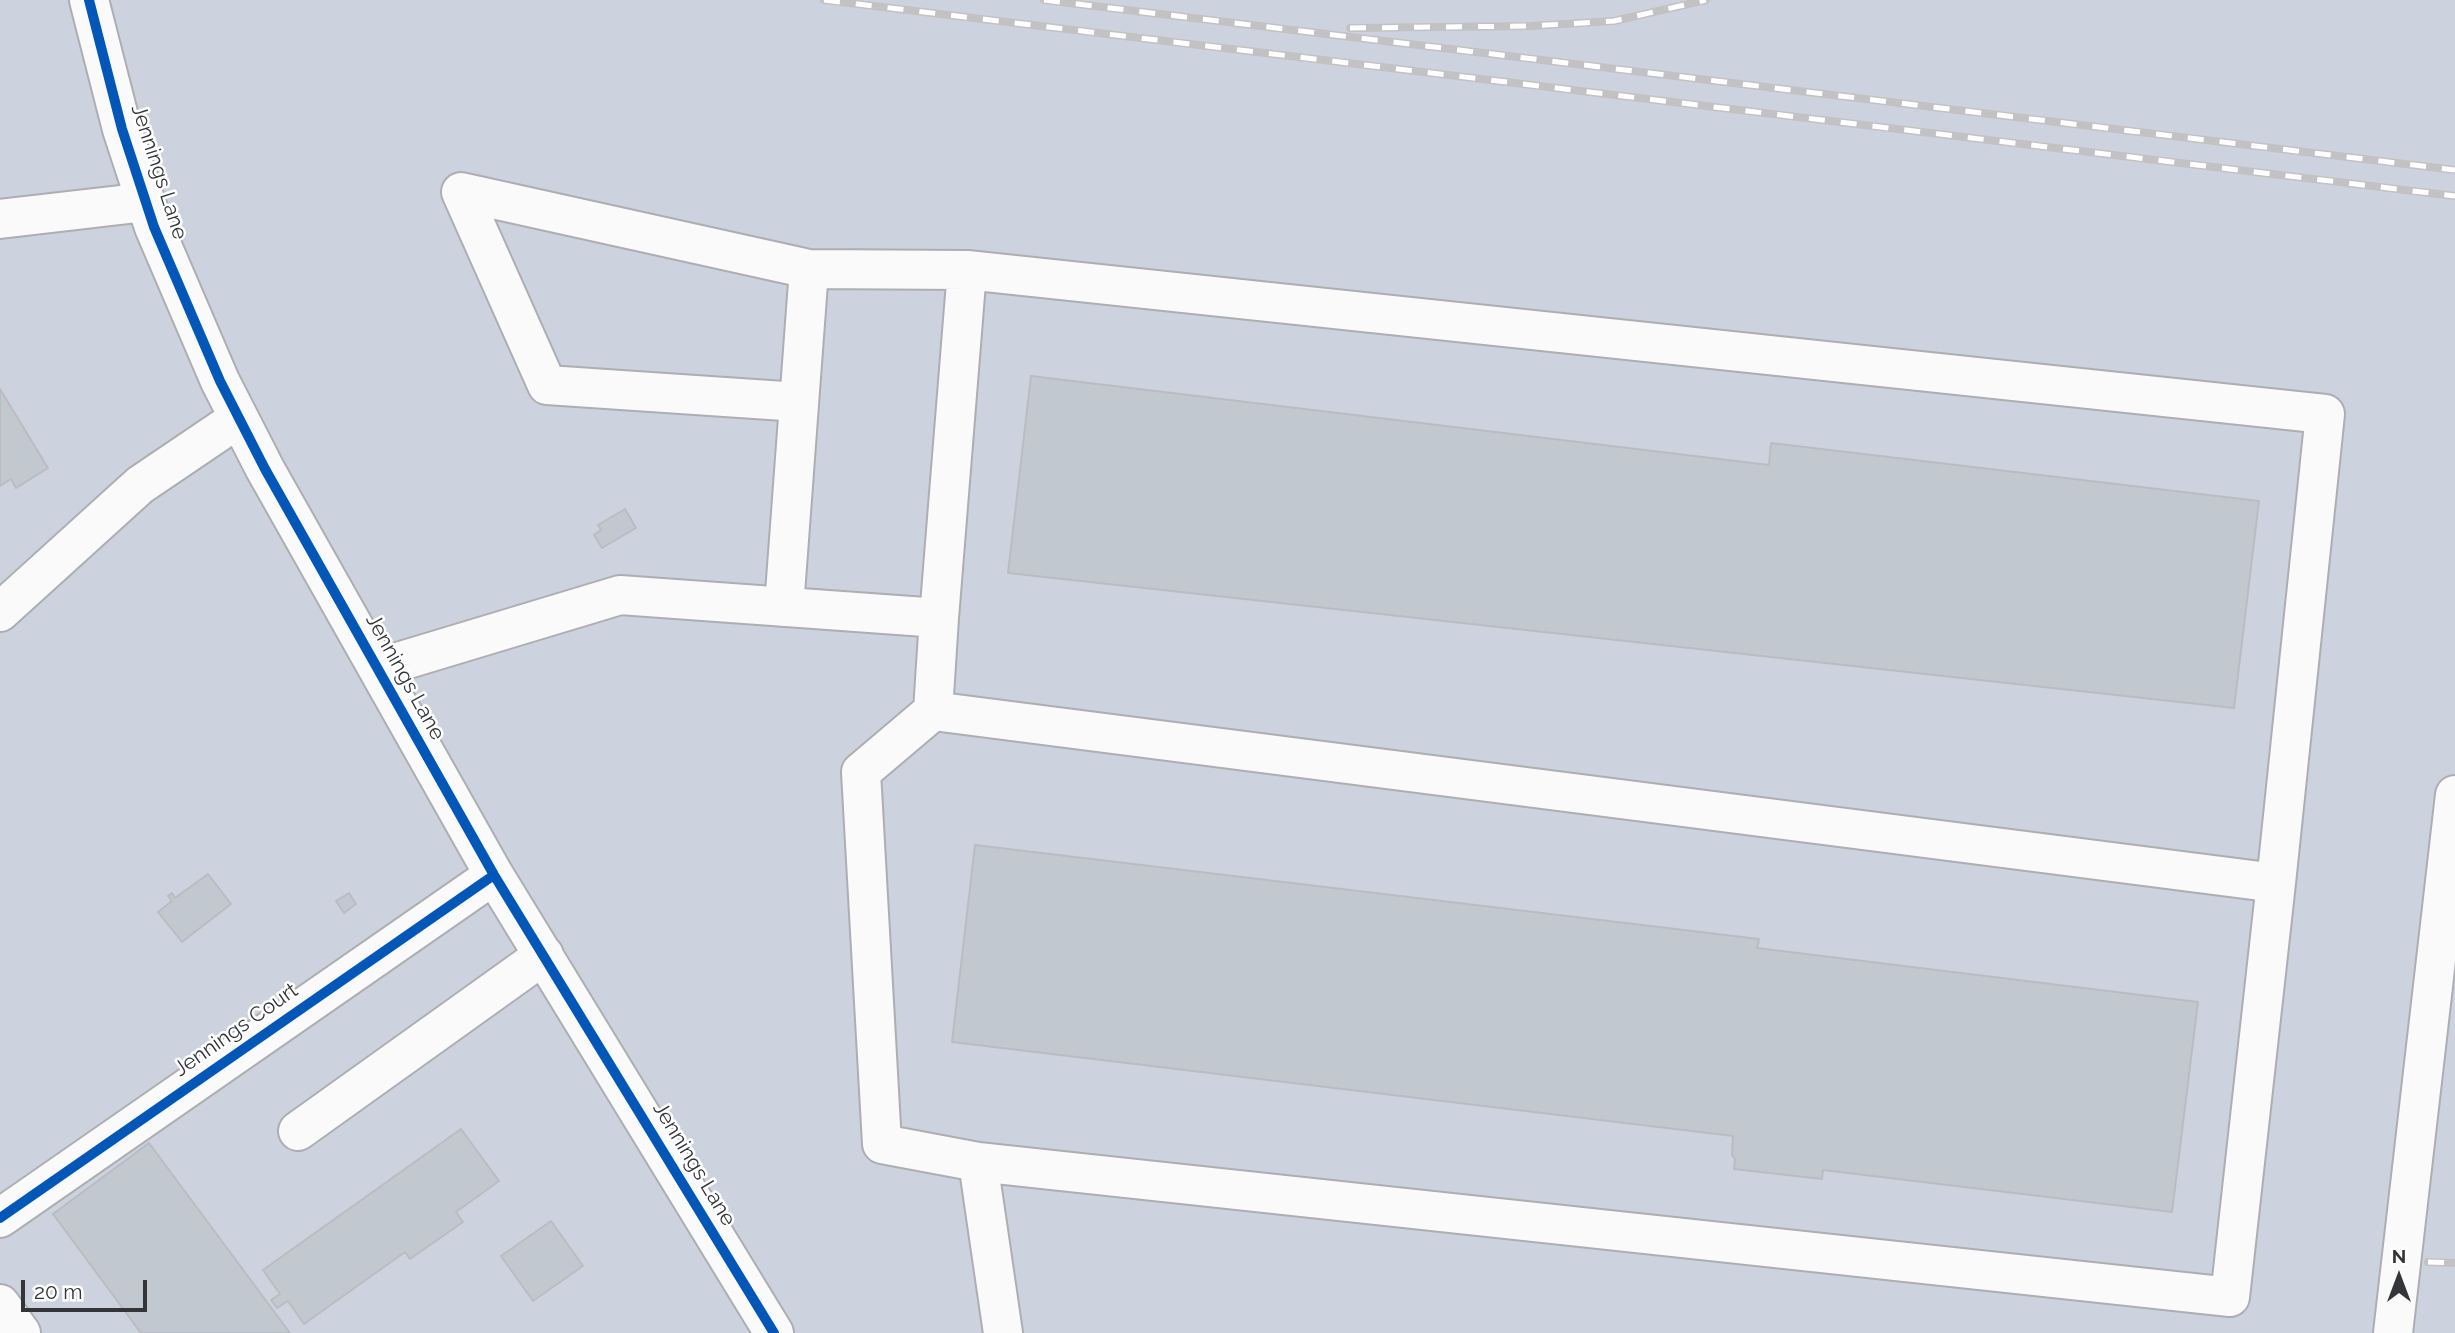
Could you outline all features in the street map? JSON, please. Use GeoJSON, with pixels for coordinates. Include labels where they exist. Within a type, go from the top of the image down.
{"type":"FeatureCollection","features":[{"type":"Feature","properties":{"kind":"street","name":"Jennings Lane"},"geometry":{"type":"LineString","coordinates":[[80,1],[154,227],[220,381],[239,418],[494,874],[774,1333]]}},
{"type":"Feature","properties":{"kind":"street"},"geometry":{"type":"LineString","coordinates":[[799,402],[547,385],[461,192],[808,269],[967,270],[2325,414],[2230,1297],[978,1162],[882,1144],[861,772],[933,711],[967,270]]}},
{"type":"Feature","properties":{"kind":"street"},"geometry":{"type":"LineString","coordinates":[[0,219],[146,202]]}},
{"type":"Feature","properties":{"kind":"street"},"geometry":{"type":"LineString","coordinates":[[783,607],[808,269]]}},
{"type":"Feature","properties":{"kind":"street"},"geometry":{"type":"LineString","coordinates":[[0,612],[141,485],[239,418]]}},
{"type":"Feature","properties":{"kind":"street"},"geometry":{"type":"LineString","coordinates":[[378,668],[620,594],[939,618]]}},
{"type":"Feature","properties":{"kind":"street"},"geometry":{"type":"LineString","coordinates":[[933,711],[2276,883]]}},
{"type":"Feature","properties":{"kind":"street"},"geometry":{"type":"LineString","coordinates":[[2393,1333],[2448,927],[2455,795]]}},
{"type":"Feature","properties":{"kind":"street","name":"Jennings Court"},"geometry":{"type":"LineString","coordinates":[[0,1217],[494,874]]}},
{"type":"Feature","properties":{"kind":"street"},"geometry":{"type":"LineString","coordinates":[[298,1131],[544,956]]}},
{"type":"Feature","properties":{"kind":"street"},"geometry":{"type":"LineString","coordinates":[[978,1162],[1003,1333]]}},
{"type":"Feature","properties":{"kind":"street"},"geometry":{"type":"LineString","coordinates":[[0,1304],[21,1333]]}},
{"type":"Feature","properties":{"kind":"shaded area"},"geometry":{"type":"Polygon","coordinates":[[[0,0],[2455,0],[2455,1333],[0,1333],[0,0]]]}},
{"type":"Feature","properties":{"kind":"building"},"geometry":{"type":"Polygon","coordinates":[[[1031,376],[1769,465],[1771,443],[2259,501],[2234,708],[1008,573],[1031,376]]]}},
{"type":"Feature","properties":{"kind":"building"},"geometry":{"type":"Polygon","coordinates":[[[0,389],[48,468],[16,488],[11,479],[0,486],[0,389]]]}},
{"type":"Feature","properties":{"kind":"building"},"geometry":{"type":"Polygon","coordinates":[[[625,509],[636,528],[602,548],[594,535],[601,530],[598,525],[625,509]]]}},
{"type":"Feature","properties":{"kind":"building"},"geometry":{"type":"Polygon","coordinates":[[[975,845],[1759,939],[1757,948],[2198,1002],[2172,1212],[1823,1170],[1822,1179],[1734,1169],[1733,1136],[952,1042],[975,845]]]}},
{"type":"Feature","properties":{"kind":"building"},"geometry":{"type":"Polygon","coordinates":[[[208,874],[231,904],[182,942],[158,912],[172,901],[168,896],[172,893],[175,898],[208,874]]]}},
{"type":"Feature","properties":{"kind":"building"},"geometry":{"type":"Polygon","coordinates":[[[349,893],[356,904],[344,913],[336,901],[349,893]]]}},
{"type":"Feature","properties":{"kind":"building"},"geometry":{"type":"Polygon","coordinates":[[[461,1129],[499,1181],[456,1212],[463,1222],[410,1259],[405,1252],[304,1324],[288,1301],[277,1308],[271,1300],[280,1294],[263,1270],[461,1129]]]}},
{"type":"Feature","properties":{"kind":"building"},"geometry":{"type":"Polygon","coordinates":[[[149,1143],[290,1333],[141,1333],[53,1214],[149,1143]]]}},
{"type":"Feature","properties":{"kind":"building"},"geometry":{"type":"Polygon","coordinates":[[[551,1221],[583,1266],[533,1301],[501,1256],[551,1221]]]}},
{"type":"Feature","properties":{"kind":"railway"},"geometry":{"type":"LineString","coordinates":[[824,0],[2455,196]]}},
{"type":"Feature","properties":{"kind":"railway"},"geometry":{"type":"LineString","coordinates":[[1044,0],[2455,170]]}},
{"type":"Feature","properties":{"kind":"railway"},"geometry":{"type":"LineString","coordinates":[[1350,28],[1531,26],[1614,21],[1706,0]]}},
{"type":"Feature","properties":{"kind":"railway"},"geometry":{"type":"LineString","coordinates":[[2428,1262],[2455,1263]]}},
{"type":"Feature","properties":{"kind":"cycle path"},"geometry":{"type":"LineString","coordinates":[[89,0],[122,129],[154,227],[220,381],[265,469],[494,875],[774,1333]]}},
{"type":"Feature","properties":{"kind":"cycle path"},"geometry":{"type":"LineString","coordinates":[[0,1218],[494,875]]}}]}
